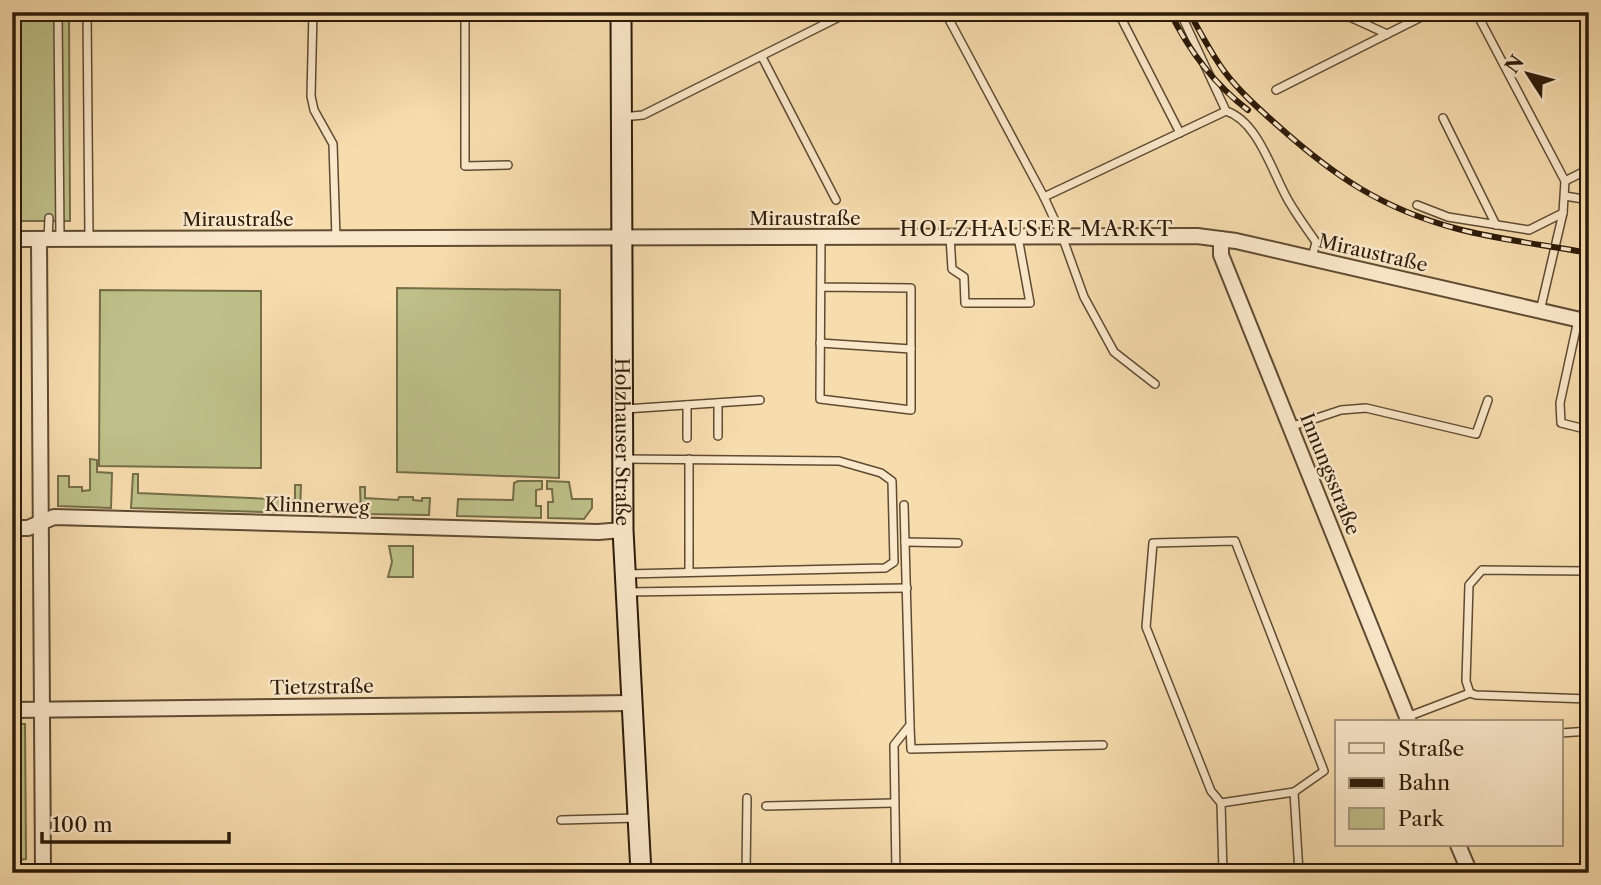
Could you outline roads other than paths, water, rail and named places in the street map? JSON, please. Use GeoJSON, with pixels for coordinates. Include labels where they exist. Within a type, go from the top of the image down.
{"type":"FeatureCollection","features":[{"type":"Feature","properties":{"kind":"main road","name":"Holzhauser Straße"},"geometry":{"type":"LineString","coordinates":[[621,12],[623,530],[641,873]]}},
{"type":"Feature","properties":{"kind":"street","name":"Miraustraße"},"geometry":{"type":"LineString","coordinates":[[12,239],[1197,236],[1312,259],[1583,321]]}},
{"type":"Feature","properties":{"kind":"street"},"geometry":{"type":"LineString","coordinates":[[43,873],[41,523],[49,238]]}},
{"type":"Feature","properties":{"kind":"street","name":"Innungsstraße"},"geometry":{"type":"LineString","coordinates":[[1221,239],[1221,255],[1408,720]]}},
{"type":"Feature","properties":{"kind":"street","name":"Klinnerweg"},"geometry":{"type":"LineString","coordinates":[[12,528],[28,528],[54,517],[360,527],[598,532],[623,530]]}},
{"type":"Feature","properties":{"kind":"street","name":"Tietzstraße"},"geometry":{"type":"LineString","coordinates":[[12,710],[633,703]]}},
{"type":"Feature","properties":{"kind":"street"},"geometry":{"type":"LineString","coordinates":[[1458,846],[1470,873]]}},
{"type":"Feature","properties":{"kind":"lane"},"geometry":{"type":"LineString","coordinates":[[49,238],[58,12]]}},
{"type":"Feature","properties":{"kind":"lane"},"geometry":{"type":"LineString","coordinates":[[87,12],[89,238]]}},
{"type":"Feature","properties":{"kind":"lane"},"geometry":{"type":"LineString","coordinates":[[313,12],[312,96],[314,110],[333,144],[339,179],[336,238]]}},
{"type":"Feature","properties":{"kind":"lane"},"geometry":{"type":"LineString","coordinates":[[464,12],[466,166],[508,165]]}},
{"type":"Feature","properties":{"kind":"lane"},"geometry":{"type":"LineString","coordinates":[[621,117],[643,115],[849,12]]}},
{"type":"Feature","properties":{"kind":"lane"},"geometry":{"type":"LineString","coordinates":[[945,12],[1044,197],[1062,236],[1084,297],[1114,352],[1154,384]]}},
{"type":"Feature","properties":{"kind":"lane"},"geometry":{"type":"LineString","coordinates":[[1118,12],[1180,133]]}},
{"type":"Feature","properties":{"kind":"lane"},"geometry":{"type":"LineString","coordinates":[[1180,12],[1226,111]]}},
{"type":"Feature","properties":{"kind":"lane"},"geometry":{"type":"LineString","coordinates":[[1339,12],[1387,34]]}},
{"type":"Feature","properties":{"kind":"lane"},"geometry":{"type":"LineString","coordinates":[[1276,90],[1431,12]]}},
{"type":"Feature","properties":{"kind":"lane"},"geometry":{"type":"LineString","coordinates":[[1476,12],[1564,181],[1563,213],[1540,311]]}},
{"type":"Feature","properties":{"kind":"lane"},"geometry":{"type":"LineString","coordinates":[[1584,12],[1589,22]]}},
{"type":"Feature","properties":{"kind":"lane"},"geometry":{"type":"LineString","coordinates":[[762,57],[836,200]]}},
{"type":"Feature","properties":{"kind":"lane"},"geometry":{"type":"LineString","coordinates":[[1044,197],[1226,111],[1238,115],[1252,131],[1288,201],[1316,242],[1312,259]]}},
{"type":"Feature","properties":{"kind":"lane"},"geometry":{"type":"LineString","coordinates":[[1443,118],[1496,225]]}},
{"type":"Feature","properties":{"kind":"lane"},"geometry":{"type":"LineString","coordinates":[[1564,181],[1589,169]]}},
{"type":"Feature","properties":{"kind":"lane"},"geometry":{"type":"LineString","coordinates":[[1564,196],[1589,200]]}},
{"type":"Feature","properties":{"kind":"lane"},"geometry":{"type":"LineString","coordinates":[[1417,205],[1448,216],[1529,230],[1563,213]]}},
{"type":"Feature","properties":{"kind":"lane"},"geometry":{"type":"LineString","coordinates":[[48,219],[49,238]]}},
{"type":"Feature","properties":{"kind":"lane"},"geometry":{"type":"LineString","coordinates":[[950,237],[952,270],[964,277],[965,303],[1030,303],[1018,236]]}},
{"type":"Feature","properties":{"kind":"lane"},"geometry":{"type":"LineString","coordinates":[[821,238],[820,399],[911,410],[911,288],[821,287]]}},
{"type":"Feature","properties":{"kind":"lane"},"geometry":{"type":"LineString","coordinates":[[1583,321],[1560,403],[1561,423],[1589,430]]}},
{"type":"Feature","properties":{"kind":"lane"},"geometry":{"type":"LineString","coordinates":[[820,343],[911,349]]}},
{"type":"Feature","properties":{"kind":"lane"},"geometry":{"type":"LineString","coordinates":[[622,410],[760,400]]}},
{"type":"Feature","properties":{"kind":"lane"},"geometry":{"type":"LineString","coordinates":[[1290,427],[1341,410],[1366,408],[1476,434],[1488,400]]}},
{"type":"Feature","properties":{"kind":"lane"},"geometry":{"type":"LineString","coordinates":[[718,403],[718,436]]}},
{"type":"Feature","properties":{"kind":"lane"},"geometry":{"type":"LineString","coordinates":[[687,405],[687,438]]}},
{"type":"Feature","properties":{"kind":"lane"},"geometry":{"type":"LineString","coordinates":[[622,459],[839,461],[881,473],[892,481],[894,562],[885,568],[689,572],[626,583]]}},
{"type":"Feature","properties":{"kind":"lane"},"geometry":{"type":"LineString","coordinates":[[689,459],[689,572]]}},
{"type":"Feature","properties":{"kind":"lane"},"geometry":{"type":"LineString","coordinates":[[904,505],[911,749],[1103,745]]}},
{"type":"Feature","properties":{"kind":"lane"},"geometry":{"type":"LineString","coordinates":[[1222,803],[1294,792],[1324,771],[1235,541],[1153,543],[1146,627],[1211,791],[1222,803],[1223,873]]}},
{"type":"Feature","properties":{"kind":"lane"},"geometry":{"type":"LineString","coordinates":[[905,542],[957,543]]}},
{"type":"Feature","properties":{"kind":"lane"},"geometry":{"type":"LineString","coordinates":[[1470,693],[1466,681],[1469,585],[1482,570],[1589,570]]}},
{"type":"Feature","properties":{"kind":"lane"},"geometry":{"type":"LineString","coordinates":[[626,583],[907,588]]}},
{"type":"Feature","properties":{"kind":"lane"},"geometry":{"type":"LineString","coordinates":[[1408,720],[1470,693],[1589,699]]}},
{"type":"Feature","properties":{"kind":"lane"},"geometry":{"type":"LineString","coordinates":[[896,873],[894,745],[910,725]]}},
{"type":"Feature","properties":{"kind":"lane"},"geometry":{"type":"LineString","coordinates":[[1562,733],[1589,731]]}},
{"type":"Feature","properties":{"kind":"lane"},"geometry":{"type":"LineString","coordinates":[[1294,792],[1299,873]]}},
{"type":"Feature","properties":{"kind":"lane"},"geometry":{"type":"LineString","coordinates":[[746,873],[747,798]]}},
{"type":"Feature","properties":{"kind":"lane"},"geometry":{"type":"LineString","coordinates":[[766,806],[894,803]]}},
{"type":"Feature","properties":{"kind":"lane"},"geometry":{"type":"LineString","coordinates":[[561,820],[638,818]]}},
{"type":"Feature","properties":{"kind":"railway"},"geometry":{"type":"LineString","coordinates":[[1170,12],[1203,66],[1248,110]]}},
{"type":"Feature","properties":{"kind":"railway"},"geometry":{"type":"LineString","coordinates":[[1189,12],[1219,64],[1242,92],[1297,143],[1360,188],[1382,201],[1458,229],[1589,253]]}},
{"type":"Feature","properties":{"kind":"district","name":"HOLZHAUSER MARKT"},"geometry":{"type":"Point","coordinates":[1037,228]}}]}
